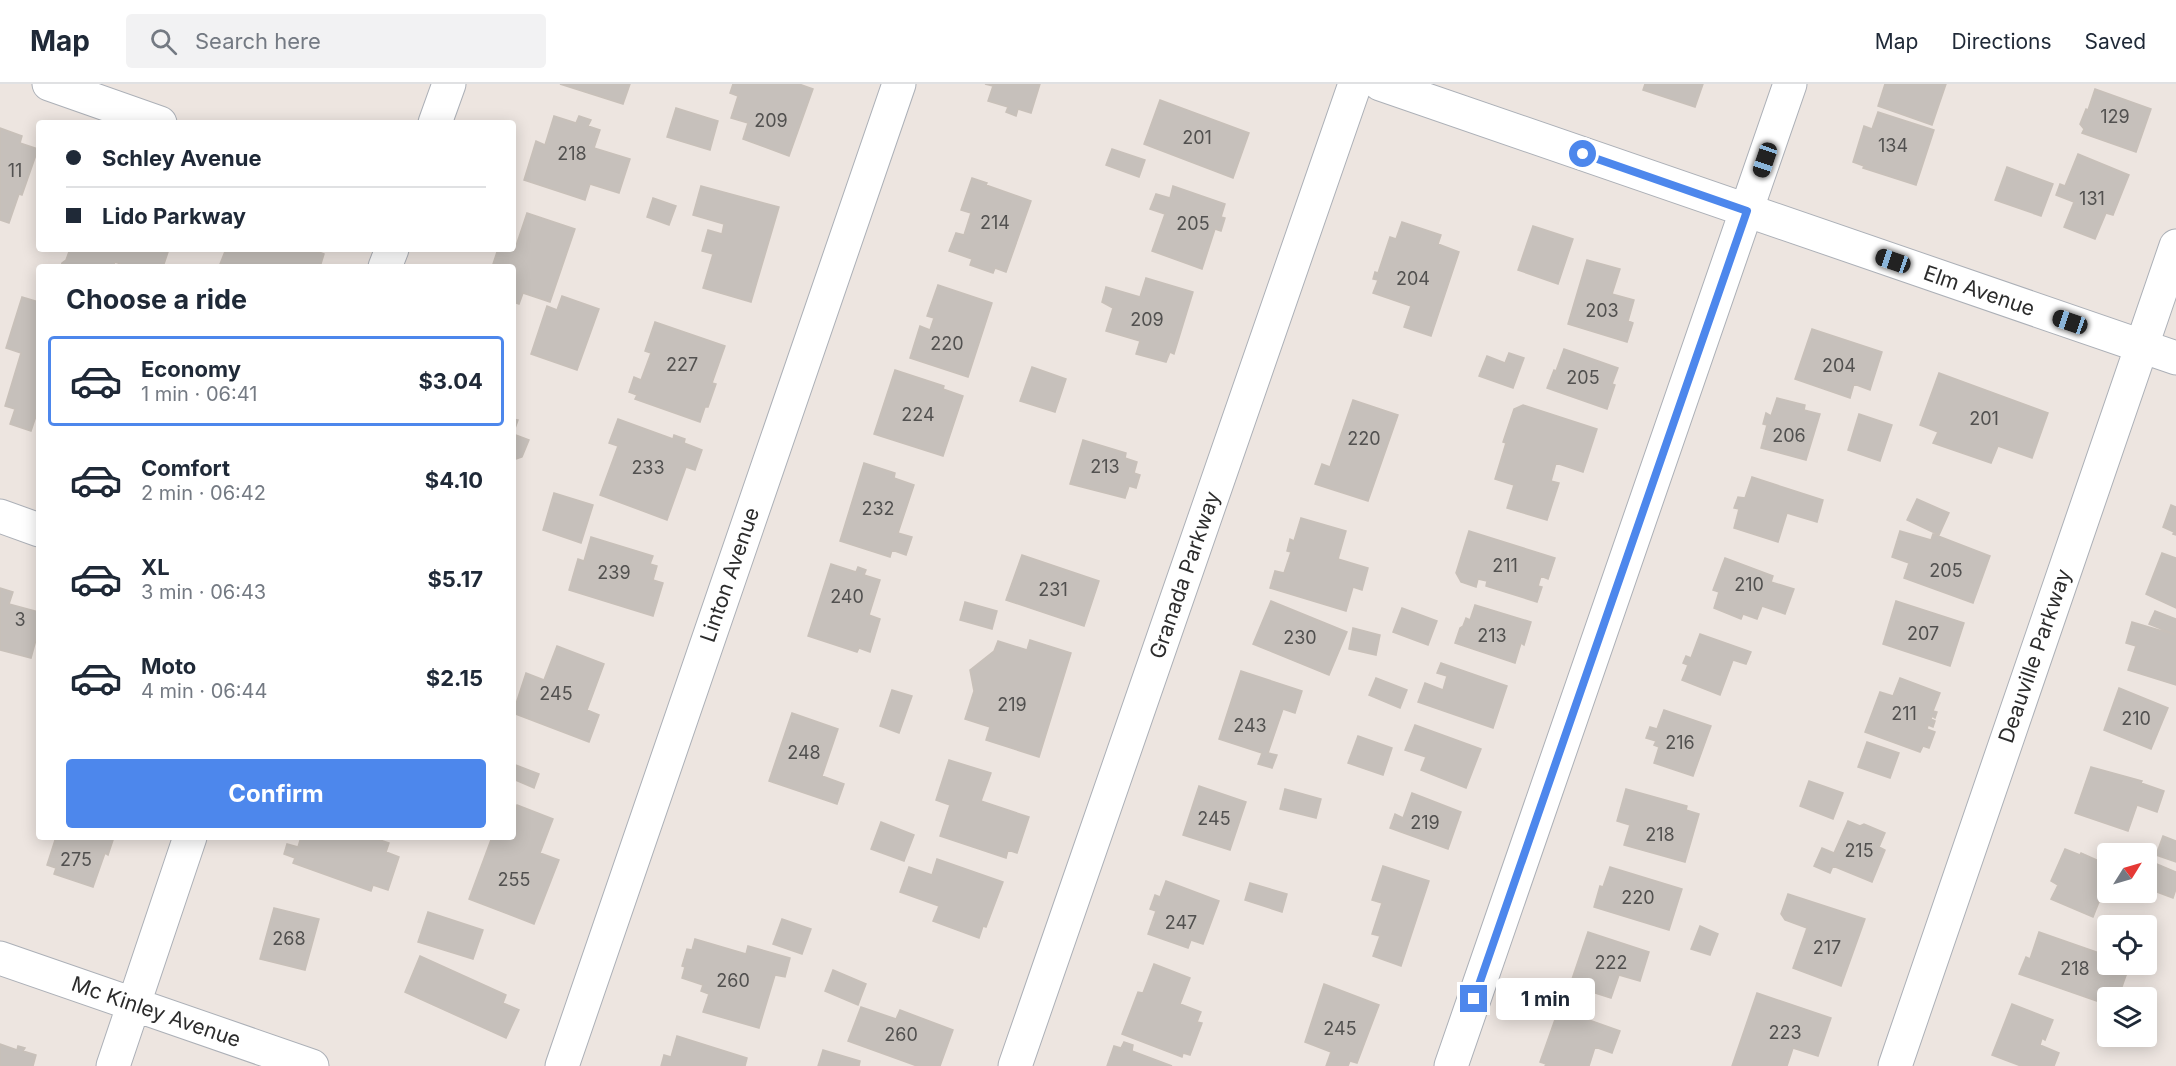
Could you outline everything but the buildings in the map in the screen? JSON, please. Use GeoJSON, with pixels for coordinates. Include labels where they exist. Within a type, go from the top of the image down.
{"type":"FeatureCollection","features":[{"type":"Feature","properties":{"kind":"street"},"geometry":{"type":"LineString","coordinates":[[49,84],[151,120]]}},
{"type":"Feature","properties":{"kind":"street"},"geometry":{"type":"LineString","coordinates":[[436,120],[448,84]]}},
{"type":"Feature","properties":{"kind":"street","name":"Linton Avenue"},"geometry":{"type":"LineString","coordinates":[[561,1066],[899,84]]}},
{"type":"Feature","properties":{"kind":"street","name":"Granada Parkway"},"geometry":{"type":"LineString","coordinates":[[1015,1066],[1355,84]]}},
{"type":"Feature","properties":{"kind":"street","name":"Elm Avenue"},"geometry":{"type":"LineString","coordinates":[[1380,84],[2176,358]]}},
{"type":"Feature","properties":{"kind":"street"},"geometry":{"type":"LineString","coordinates":[[1451,1066],[1790,84]]}},
{"type":"Feature","properties":{"kind":"street","name":"Deauville Parkway"},"geometry":{"type":"LineString","coordinates":[[1895,1066],[2176,246]]}},
{"type":"Feature","properties":{"kind":"street"},"geometry":{"type":"LineString","coordinates":[[0,516],[36,529]]}},
{"type":"Feature","properties":{"kind":"street"},"geometry":{"type":"LineString","coordinates":[[113,1066],[189,840]]}},
{"type":"Feature","properties":{"kind":"street","name":"Mc Kinley Avenue"},"geometry":{"type":"LineString","coordinates":[[0,958],[312,1066]]}},
{"type":"Feature","properties":{"kind":"route"},"geometry":{"type":"LineString","coordinates":[[1474,999],[1747,211],[1583,154]]}}]}
